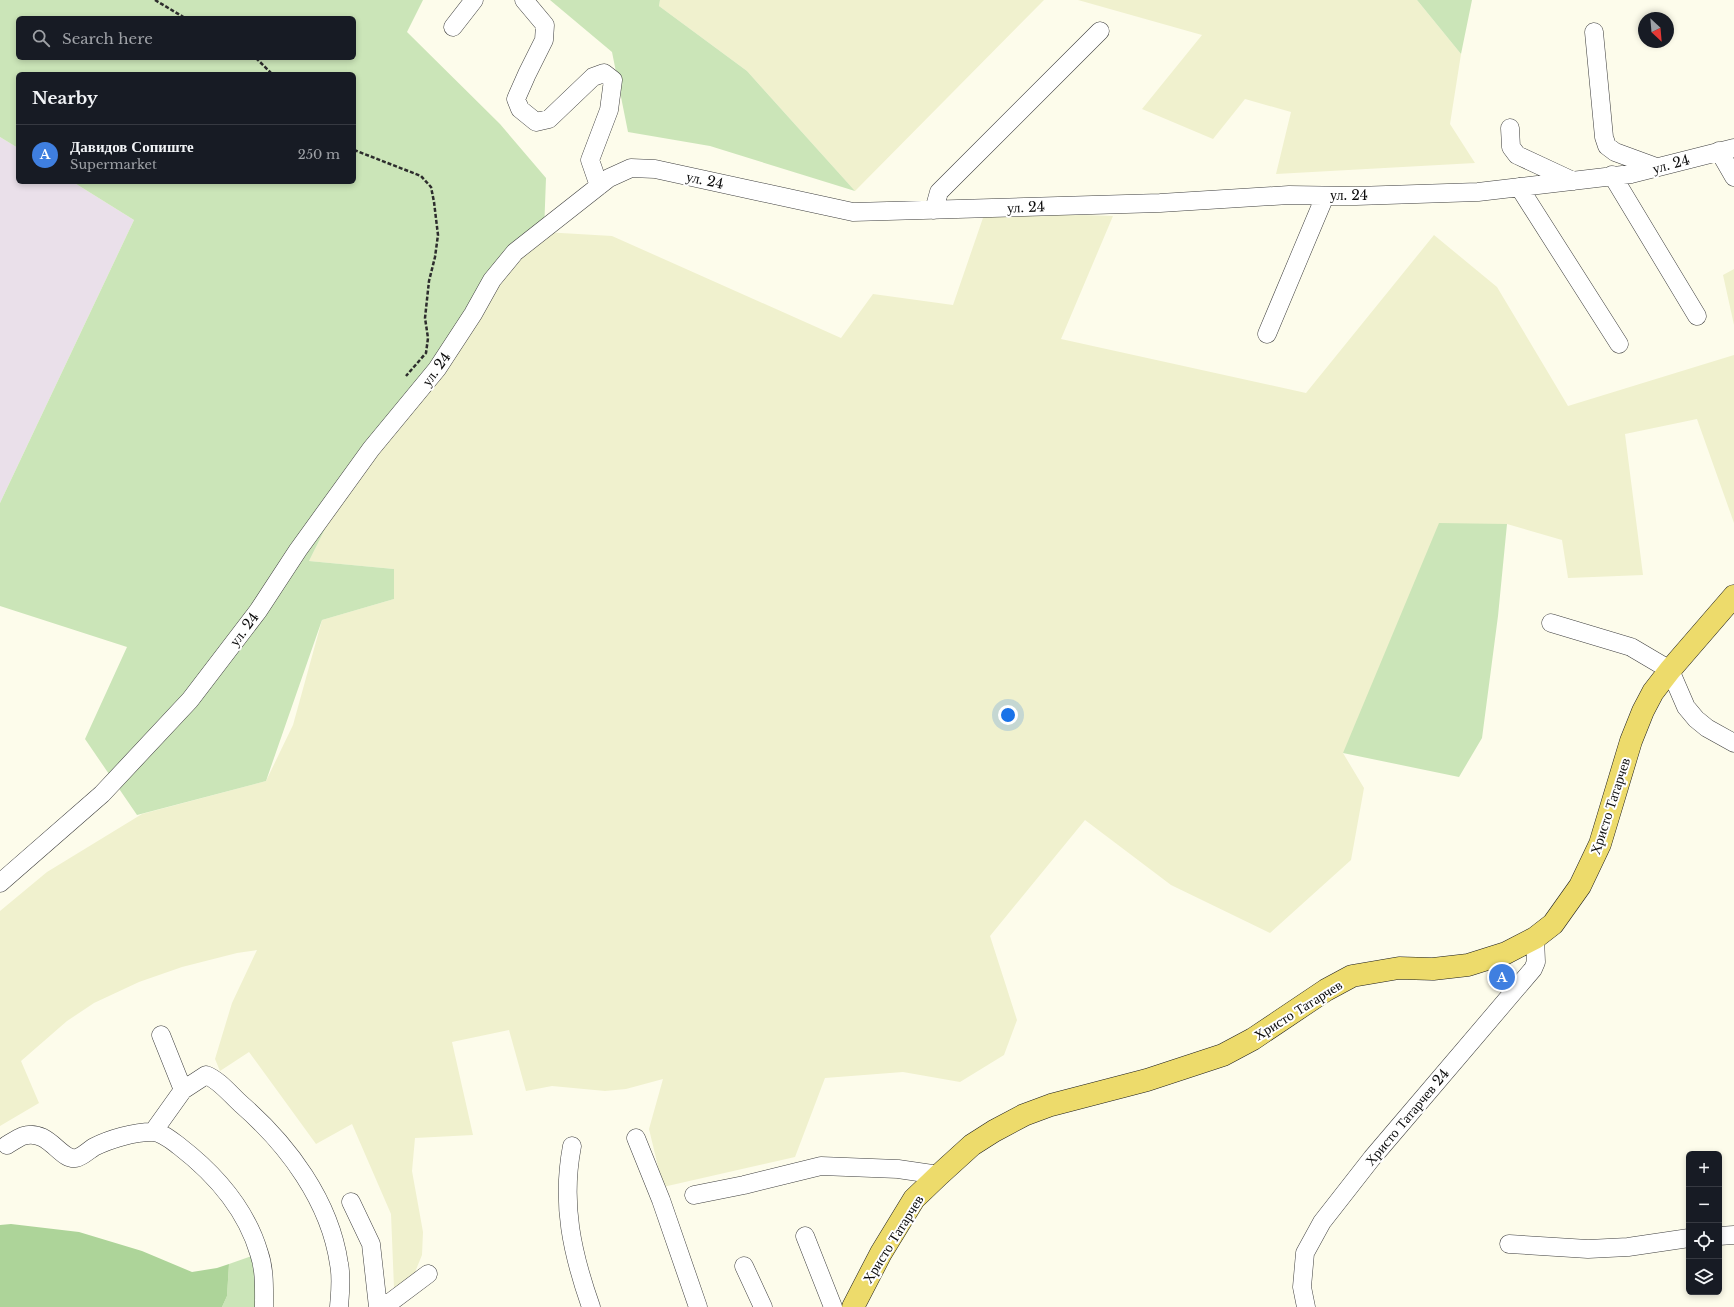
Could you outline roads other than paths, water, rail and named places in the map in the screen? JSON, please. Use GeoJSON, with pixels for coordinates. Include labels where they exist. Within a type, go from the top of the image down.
{"type":"FeatureCollection","features":[{"type":"Feature","properties":{"kind":"main road","name":"Христо Татарчев"},"geometry":{"type":"LineString","coordinates":[[853,1307],[881,1253],[914,1200],[972,1145],[994,1130],[1024,1115],[1051,1105],[1147,1080],[1223,1055],[1253,1039],[1326,990],[1352,976],[1399,968],[1433,969],[1468,965],[1506,953],[1535,938],[1553,924],[1580,886],[1600,844],[1631,741],[1643,711],[1653,692],[1734,596]]}},
{"type":"Feature","properties":{"kind":"street"},"geometry":{"type":"LineString","coordinates":[[453,27],[474,0]]}},
{"type":"Feature","properties":{"kind":"street"},"geometry":{"type":"LineString","coordinates":[[524,0],[545,25],[544,40],[526,74],[516,99],[520,110],[536,122],[549,119],[593,77],[604,73],[613,80],[609,110],[590,160],[599,186]]}},
{"type":"Feature","properties":{"kind":"street"},"geometry":{"type":"LineString","coordinates":[[934,210],[939,192],[1100,31]]}},
{"type":"Feature","properties":{"kind":"street"},"geometry":{"type":"LineString","coordinates":[[1594,32],[1606,146],[1615,152],[1656,168]]}},
{"type":"Feature","properties":{"kind":"street"},"geometry":{"type":"LineString","coordinates":[[1510,128],[1511,147],[1517,155],[1576,182]]}},
{"type":"Feature","properties":{"kind":"street"},"geometry":{"type":"LineString","coordinates":[[1727,150],[1734,177]]}},
{"type":"Feature","properties":{"kind":"street","name":"ул. 24"},"geometry":{"type":"LineString","coordinates":[[0,883],[102,794],[190,700],[258,611],[298,550],[371,449],[438,369],[473,314],[492,280],[515,252],[609,178],[631,168],[655,169],[854,212],[1160,203],[1289,195],[1325,196],[1478,192],[1576,182],[1612,175],[1631,174],[1727,150]]}},
{"type":"Feature","properties":{"kind":"street"},"geometry":{"type":"LineString","coordinates":[[1612,175],[1697,316]]}},
{"type":"Feature","properties":{"kind":"street"},"geometry":{"type":"LineString","coordinates":[[1519,187],[1619,344]]}},
{"type":"Feature","properties":{"kind":"street"},"geometry":{"type":"LineString","coordinates":[[1267,334],[1325,196]]}},
{"type":"Feature","properties":{"kind":"street"},"geometry":{"type":"LineString","coordinates":[[1551,623],[1631,647],[1670,670],[1686,707],[1696,719],[1707,728],[1734,743]]}},
{"type":"Feature","properties":{"kind":"street","name":"Христо Татарчев 24"},"geometry":{"type":"LineString","coordinates":[[1306,1307],[1302,1288],[1305,1253],[1322,1222],[1372,1158],[1533,969],[1536,962],[1535,938]]}},
{"type":"Feature","properties":{"kind":"street"},"geometry":{"type":"LineString","coordinates":[[161,1035],[183,1090]]}},
{"type":"Feature","properties":{"kind":"street"},"geometry":{"type":"LineString","coordinates":[[153,1132],[183,1090],[206,1075],[215,1080],[256,1118],[281,1144],[301,1170],[322,1210],[337,1250],[340,1281],[339,1307]]}},
{"type":"Feature","properties":{"kind":"street"},"geometry":{"type":"LineString","coordinates":[[7,1145],[24,1136],[38,1136],[51,1142],[67,1158],[76,1158],[95,1147],[112,1140],[153,1132],[169,1138],[209,1170],[236,1206],[249,1228],[260,1253],[263,1276],[264,1307]]}},
{"type":"Feature","properties":{"kind":"street"},"geometry":{"type":"LineString","coordinates":[[636,1138],[661,1200],[698,1307]]}},
{"type":"Feature","properties":{"kind":"street"},"geometry":{"type":"LineString","coordinates":[[572,1146],[567,1171],[568,1218],[577,1267],[591,1307]]}},
{"type":"Feature","properties":{"kind":"street"},"geometry":{"type":"LineString","coordinates":[[694,1195],[744,1185],[821,1166],[898,1168],[939,1175]]}},
{"type":"Feature","properties":{"kind":"street"},"geometry":{"type":"LineString","coordinates":[[352,1202],[371,1244],[378,1307]]}},
{"type":"Feature","properties":{"kind":"street"},"geometry":{"type":"LineString","coordinates":[[1722,1236],[1734,1235]]}},
{"type":"Feature","properties":{"kind":"street"},"geometry":{"type":"LineString","coordinates":[[805,1236],[833,1307]]}},
{"type":"Feature","properties":{"kind":"street"},"geometry":{"type":"LineString","coordinates":[[1509,1244],[1588,1249],[1628,1247],[1686,1238]]}},
{"type":"Feature","properties":{"kind":"street"},"geometry":{"type":"LineString","coordinates":[[744,1266],[763,1307]]}},
{"type":"Feature","properties":{"kind":"street"},"geometry":{"type":"LineString","coordinates":[[384,1307],[428,1274]]}},
{"type":"Feature","properties":{"kind":"place","name":"Давидов Сопиште"},"geometry":{"type":"Point","coordinates":[1502,977]}}]}
